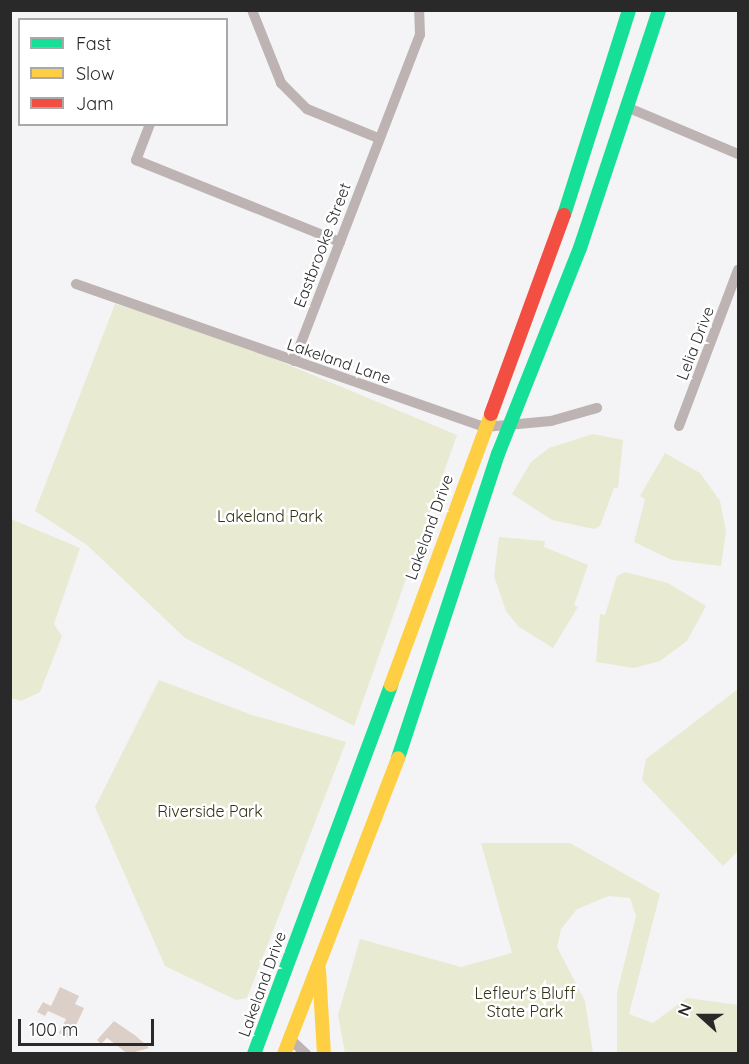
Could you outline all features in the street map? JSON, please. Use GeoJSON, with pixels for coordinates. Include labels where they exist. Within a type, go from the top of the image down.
{"type":"FeatureCollection","features":[{"type":"Feature","properties":{"kind":"highway","name":"Lakeland Drive"},"geometry":{"type":"LineString","coordinates":[[254,1053],[371,743],[420,600],[604,99],[629,10]]}},
{"type":"Feature","properties":{"kind":"highway"},"geometry":{"type":"LineString","coordinates":[[284,1053],[400,752],[445,610],[511,423],[629,108],[659,10]]}},
{"type":"Feature","properties":{"kind":"highway"},"geometry":{"type":"LineString","coordinates":[[604,99],[629,108]]}},
{"type":"Feature","properties":{"kind":"highway"},"geometry":{"type":"LineString","coordinates":[[420,600],[445,610]]}},
{"type":"Feature","properties":{"kind":"highway"},"geometry":{"type":"LineString","coordinates":[[371,743],[400,752]]}},
{"type":"Feature","properties":{"kind":"highway"},"geometry":{"type":"LineString","coordinates":[[318,966],[323,980],[318,1012],[324,1053]]}},
{"type":"Feature","properties":{"kind":"highway"},"geometry":{"type":"LineString","coordinates":[[265,1023],[290,1038]]}},
{"type":"Feature","properties":{"kind":"street"},"geometry":{"type":"LineString","coordinates":[[252,10],[281,83],[307,110],[378,138]]}},
{"type":"Feature","properties":{"kind":"street","name":"Eastbrooke Street"},"geometry":{"type":"LineString","coordinates":[[294,361],[378,138],[420,35],[419,10]]}},
{"type":"Feature","properties":{"kind":"street"},"geometry":{"type":"LineString","coordinates":[[629,108],[738,154]]}},
{"type":"Feature","properties":{"kind":"street"},"geometry":{"type":"LineString","coordinates":[[149,126],[136,160],[340,242]]}},
{"type":"Feature","properties":{"kind":"street","name":"Lelia Drive"},"geometry":{"type":"LineString","coordinates":[[679,426],[738,270]]}},
{"type":"Feature","properties":{"kind":"street","name":"Lakeland Lane"},"geometry":{"type":"LineString","coordinates":[[76,284],[485,428]]}},
{"type":"Feature","properties":{"kind":"street"},"geometry":{"type":"LineString","coordinates":[[485,428],[511,423],[551,421],[597,408]]}},
{"type":"Feature","properties":{"kind":"street"},"geometry":{"type":"LineString","coordinates":[[290,1038],[306,1053]]}},
{"type":"Feature","properties":{"kind":"green space","name":"Lakeland Park"},"geometry":{"type":"Polygon","coordinates":[[[115,304],[207,331],[457,435],[354,726],[185,638],[87,545],[35,511],[115,304]]]}},
{"type":"Feature","properties":{"kind":"green space"},"geometry":{"type":"Polygon","coordinates":[[[593,434],[623,440],[618,488],[614,488],[600,526],[594,529],[552,520],[512,494],[531,462],[549,448],[593,434]]]}},
{"type":"Feature","properties":{"kind":"green space"},"geometry":{"type":"Polygon","coordinates":[[[665,453],[700,473],[720,501],[726,531],[721,566],[672,560],[634,542],[645,499],[640,496],[665,453]]]}},
{"type":"Feature","properties":{"kind":"green space"},"geometry":{"type":"Polygon","coordinates":[[[11,519],[80,548],[54,624],[62,636],[40,692],[21,701],[11,698],[11,519]]]}},
{"type":"Feature","properties":{"kind":"green space"},"geometry":{"type":"Polygon","coordinates":[[[499,537],[545,541],[544,547],[588,565],[574,605],[578,607],[553,648],[519,627],[506,611],[494,576],[499,537]]]}},
{"type":"Feature","properties":{"kind":"green space"},"geometry":{"type":"Polygon","coordinates":[[[625,572],[668,583],[706,606],[687,641],[660,661],[634,668],[596,662],[600,614],[605,615],[617,576],[625,572]]]}},
{"type":"Feature","properties":{"kind":"green space","name":"Riverside Park"},"geometry":{"type":"Polygon","coordinates":[[[159,680],[252,715],[346,742],[247,998],[236,1000],[165,966],[95,807],[159,680]]]}},
{"type":"Feature","properties":{"kind":"green space"},"geometry":{"type":"Polygon","coordinates":[[[738,689],[738,851],[723,866],[642,780],[646,759],[738,689]]]}},
{"type":"Feature","properties":{"kind":"green space","name":"Lefleur's Bluff State Park"},"geometry":{"type":"Polygon","coordinates":[[[481,843],[570,843],[660,894],[629,1014],[653,1023],[687,998],[738,1005],[738,1053],[617,1053],[617,993],[636,916],[630,898],[609,896],[577,909],[561,929],[557,947],[585,1001],[593,1053],[345,1053],[338,1015],[360,939],[461,967],[512,953],[481,843]]]}},
{"type":"Feature","properties":{"kind":"building"},"geometry":{"type":"Polygon","coordinates":[[[60,987],[79,996],[75,1004],[84,1008],[70,1038],[59,1033],[66,1019],[48,1011],[45,1016],[37,1012],[43,1002],[51,1006],[60,987]]]}},
{"type":"Feature","properties":{"kind":"building"},"geometry":{"type":"Polygon","coordinates":[[[114,1021],[149,1048],[128,1054],[107,1038],[101,1044],[97,1040],[114,1021]]]}},
{"type":"Feature","properties":{"kind":"traffic: fast"},"geometry":{"type":"LineString","coordinates":[[564,215],[629,10]]}},
{"type":"Feature","properties":{"kind":"traffic: fast"},"geometry":{"type":"LineString","coordinates":[[398,758],[498,454],[580,248],[659,10]]}},
{"type":"Feature","properties":{"kind":"traffic: fast"},"geometry":{"type":"LineString","coordinates":[[254,1054],[391,685]]}},
{"type":"Feature","properties":{"kind":"traffic: slow"},"geometry":{"type":"LineString","coordinates":[[391,685],[491,414]]}},
{"type":"Feature","properties":{"kind":"traffic: slow"},"geometry":{"type":"LineString","coordinates":[[284,1054],[398,758]]}},
{"type":"Feature","properties":{"kind":"traffic: slow"},"geometry":{"type":"LineString","coordinates":[[319,970],[324,1054]]}},
{"type":"Feature","properties":{"kind":"traffic: jam"},"geometry":{"type":"LineString","coordinates":[[491,414],[564,215]]}}]}
